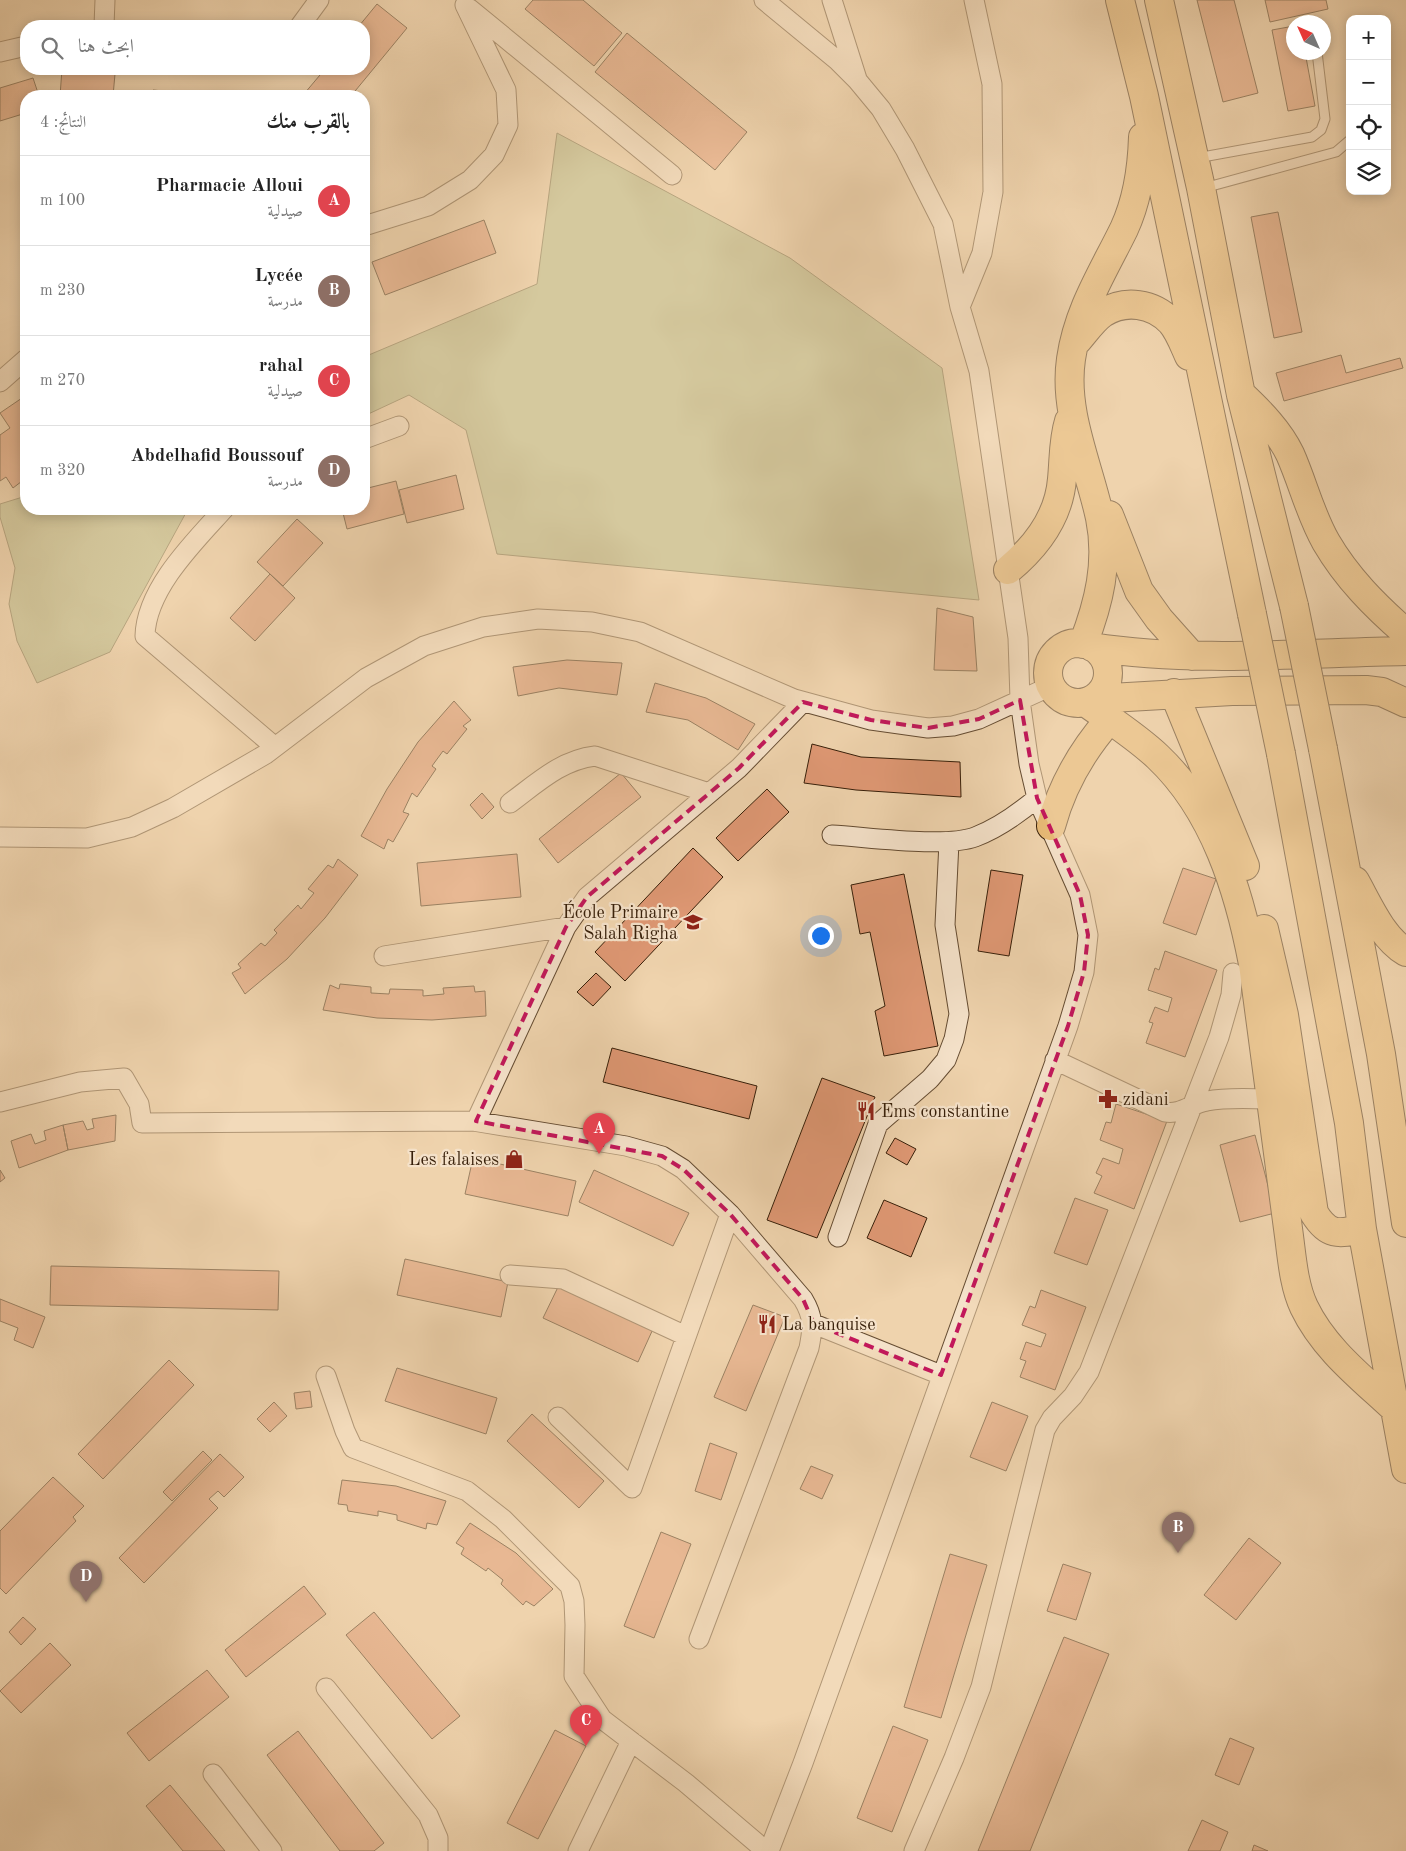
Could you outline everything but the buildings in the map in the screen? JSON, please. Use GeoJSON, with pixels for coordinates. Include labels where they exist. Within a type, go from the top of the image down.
{"type":"FeatureCollection","features":[{"type":"Feature","properties":{"kind":"highway"},"geometry":{"type":"LineString","coordinates":[[1120,0],[1144,96],[1281,754],[1349,1123],[1362,1229],[1406,1469]]}},
{"type":"Feature","properties":{"kind":"highway"},"geometry":{"type":"LineString","coordinates":[[1159,0],[1201,188],[1241,395],[1294,606],[1323,749],[1381,1054],[1403,1182],[1406,1223]]}},
{"type":"Feature","properties":{"kind":"highway"},"geometry":{"type":"LineString","coordinates":[[1087,645],[1100,595],[1103,570],[1102,535],[1073,410],[1070,377],[1074,344],[1088,297],[1124,228],[1133,205],[1143,156],[1144,96]]}},
{"type":"Feature","properties":{"kind":"highway"},"geometry":{"type":"LineString","coordinates":[[1074,344],[1103,314],[1116,307],[1131,304],[1147,306],[1161,313],[1172,323],[1206,391]]}},
{"type":"Feature","properties":{"kind":"highway"},"geometry":{"type":"LineString","coordinates":[[1241,395],[1275,431],[1290,454],[1311,512],[1343,568],[1366,596],[1406,633]]}},
{"type":"Feature","properties":{"kind":"highway"},"geometry":{"type":"LineString","coordinates":[[1008,570],[1030,550],[1052,518],[1059,497],[1065,438],[1073,410]]}},
{"type":"Feature","properties":{"kind":"highway"},"geometry":{"type":"LineString","coordinates":[[1093,493],[1108,513],[1132,576],[1148,606],[1192,656]]}},
{"type":"Feature","properties":{"kind":"highway"},"geometry":{"type":"LineString","coordinates":[[1051,826],[1057,803],[1079,758],[1105,685],[1108,668],[1099,652],[1087,645]]}},
{"type":"Feature","properties":{"kind":"highway"},"geometry":{"type":"LineString","coordinates":[[1406,651],[1192,656],[1128,652],[1087,645],[1067,646],[1054,655],[1048,670],[1051,686],[1061,698],[1069,702],[1096,707],[1174,693],[1366,690],[1382,692],[1406,703]]}},
{"type":"Feature","properties":{"kind":"highway"},"geometry":{"type":"LineString","coordinates":[[1174,693],[1194,745],[1231,830],[1258,905],[1284,1015],[1314,1213],[1322,1226],[1337,1233],[1362,1229]]}},
{"type":"Feature","properties":{"kind":"highway"},"geometry":{"type":"LineString","coordinates":[[1096,707],[1158,757],[1183,784],[1207,824],[1226,864],[1246,926],[1253,964],[1293,1265],[1303,1306],[1320,1334],[1338,1357],[1395,1409]]}},
{"type":"Feature","properties":{"kind":"highway"},"geometry":{"type":"LineString","coordinates":[[1344,859],[1383,928],[1393,942],[1406,952]]}},
{"type":"Feature","properties":{"kind":"street"},"geometry":{"type":"LineString","coordinates":[[104,20],[105,0]]}},
{"type":"Feature","properties":{"kind":"street"},"geometry":{"type":"LineString","coordinates":[[304,20],[319,0]]}},
{"type":"Feature","properties":{"kind":"street"},"geometry":{"type":"LineString","coordinates":[[326,1376],[344,1431],[353,1448],[467,1491],[503,1519],[570,1586],[574,1601],[574,1676],[602,1719],[686,1783],[768,1851],[803,1763],[1055,1060],[1084,972],[1088,935],[1080,896],[1051,826],[1037,798],[1028,764],[1020,700],[1018,638],[979,371],[960,307],[943,224],[905,148],[881,109],[857,80],[764,0]]}},
{"type":"Feature","properties":{"kind":"street"},"geometry":{"type":"LineString","coordinates":[[832,0],[857,80]]}},
{"type":"Feature","properties":{"kind":"street"},"geometry":{"type":"LineString","coordinates":[[960,307],[982,253],[993,192],[992,84],[974,0]]}},
{"type":"Feature","properties":{"kind":"street"},"geometry":{"type":"LineString","coordinates":[[462,2],[672,175]]}},
{"type":"Feature","properties":{"kind":"street"},"geometry":{"type":"LineString","coordinates":[[370,224],[428,206],[470,180],[494,155],[508,125],[506,90],[462,2]]}},
{"type":"Feature","properties":{"kind":"street"},"geometry":{"type":"LineString","coordinates":[[0,52],[20,47]]}},
{"type":"Feature","properties":{"kind":"street"},"geometry":{"type":"LineString","coordinates":[[0,382],[20,364]]}},
{"type":"Feature","properties":{"kind":"street"},"geometry":{"type":"LineString","coordinates":[[370,437],[399,426]]}},
{"type":"Feature","properties":{"kind":"street"},"geometry":{"type":"LineString","coordinates":[[219,515],[169,572],[146,619],[145,636],[275,748]]}},
{"type":"Feature","properties":{"kind":"street"},"geometry":{"type":"LineString","coordinates":[[0,837],[87,838],[132,827],[173,808],[275,748],[366,678],[424,646],[483,627],[538,619],[592,622],[640,632],[803,702],[870,720],[928,728],[953,726],[979,719],[1051,686]]}},
{"type":"Feature","properties":{"kind":"street"},"geometry":{"type":"LineString","coordinates":[[476,1121],[566,927],[588,897],[739,768],[803,702]]}},
{"type":"Feature","properties":{"kind":"street"},"geometry":{"type":"LineString","coordinates":[[510,803],[559,767],[577,758],[595,756],[709,794]]}},
{"type":"Feature","properties":{"kind":"street"},"geometry":{"type":"LineString","coordinates":[[832,835],[949,842],[974,838],[1000,826],[1037,798]]}},
{"type":"Feature","properties":{"kind":"street"},"geometry":{"type":"LineString","coordinates":[[838,1237],[878,1124],[930,1079],[946,1060],[954,1039],[959,1014],[945,925],[949,842]]}},
{"type":"Feature","properties":{"kind":"street"},"geometry":{"type":"LineString","coordinates":[[384,956],[566,927]]}},
{"type":"Feature","properties":{"kind":"street"},"geometry":{"type":"LineString","coordinates":[[914,1851],[954,1758],[981,1687],[1045,1430],[1056,1412],[1073,1396],[1089,1372],[1226,1016],[1233,973]]}},
{"type":"Feature","properties":{"kind":"street"},"geometry":{"type":"LineString","coordinates":[[1055,1060],[1166,1112],[1178,1112],[1214,1100],[1271,1099]]}},
{"type":"Feature","properties":{"kind":"street"},"geometry":{"type":"LineString","coordinates":[[0,1102],[80,1082],[124,1078],[140,1104],[142,1122],[476,1121],[626,1146],[662,1156],[684,1169],[730,1214],[803,1299],[810,1310],[814,1324],[809,1348],[699,1639]]}},
{"type":"Feature","properties":{"kind":"street"},"geometry":{"type":"LineString","coordinates":[[558,1417],[632,1488],[730,1214]]}},
{"type":"Feature","properties":{"kind":"street"},"geometry":{"type":"LineString","coordinates":[[510,1275],[563,1279],[686,1336]]}},
{"type":"Feature","properties":{"kind":"street"},"geometry":{"type":"LineString","coordinates":[[814,1324],[941,1375]]}},
{"type":"Feature","properties":{"kind":"street"},"geometry":{"type":"LineString","coordinates":[[326,1688],[428,1815],[438,1838],[438,1851]]}},
{"type":"Feature","properties":{"kind":"street"},"geometry":{"type":"LineString","coordinates":[[578,1851],[631,1741]]}},
{"type":"Feature","properties":{"kind":"street"},"geometry":{"type":"LineString","coordinates":[[213,1774],[272,1851]]}},
{"type":"Feature","properties":{"kind":"lane"},"geometry":{"type":"LineString","coordinates":[[1194,159],[1312,137],[1321,130],[1325,119],[1318,60]]}},
{"type":"Feature","properties":{"kind":"lane"},"geometry":{"type":"LineString","coordinates":[[1201,188],[1336,152],[1346,143]]}},
{"type":"Feature","properties":{"kind":"highlighted area"},"geometry":{"type":"Polygon","coordinates":[[[1020,700],[1037,798],[1080,895],[1088,935],[1084,972],[1068,1026],[941,1375],[814,1324],[803,1299],[730,1214],[683,1169],[662,1156],[476,1121],[566,927],[587,897],[739,768],[803,702],[871,720],[928,728],[979,719],[1020,700]]]}},
{"type":"Feature","properties":{"kind":"green space"},"geometry":{"type":"Polygon","coordinates":[[[557,133],[790,258],[942,368],[979,600],[497,554],[466,430],[409,395],[370,413],[370,354],[537,284],[557,133]]]}},
{"type":"Feature","properties":{"kind":"green space"},"geometry":{"type":"Polygon","coordinates":[[[20,498],[20,515],[185,515],[110,652],[37,683],[17,641],[9,604],[15,568],[0,517],[0,504],[20,498]]]}},
{"type":"Feature","properties":{"kind":"place","name":"École Primaire Salah Righa"},"geometry":{"type":"Point","coordinates":[693,922]}},
{"type":"Feature","properties":{"kind":"place","name":"zidani"},"geometry":{"type":"Point","coordinates":[1108,1099]}},
{"type":"Feature","properties":{"kind":"place","name":"Ems constantine"},"geometry":{"type":"Point","coordinates":[866,1111]}},
{"type":"Feature","properties":{"kind":"place","name":"Pharmacie Alloui"},"geometry":{"type":"Point","coordinates":[599,1154]}},
{"type":"Feature","properties":{"kind":"place","name":"Les falaises"},"geometry":{"type":"Point","coordinates":[514,1159]}},
{"type":"Feature","properties":{"kind":"place","name":"La banquise"},"geometry":{"type":"Point","coordinates":[767,1324]}},
{"type":"Feature","properties":{"kind":"place","name":"Lycée"},"geometry":{"type":"Point","coordinates":[1178,1553]}},
{"type":"Feature","properties":{"kind":"place","name":"Abdelhafid Boussouf"},"geometry":{"type":"Point","coordinates":[86,1602]}},
{"type":"Feature","properties":{"kind":"place","name":"rahal"},"geometry":{"type":"Point","coordinates":[586,1746]}}]}
